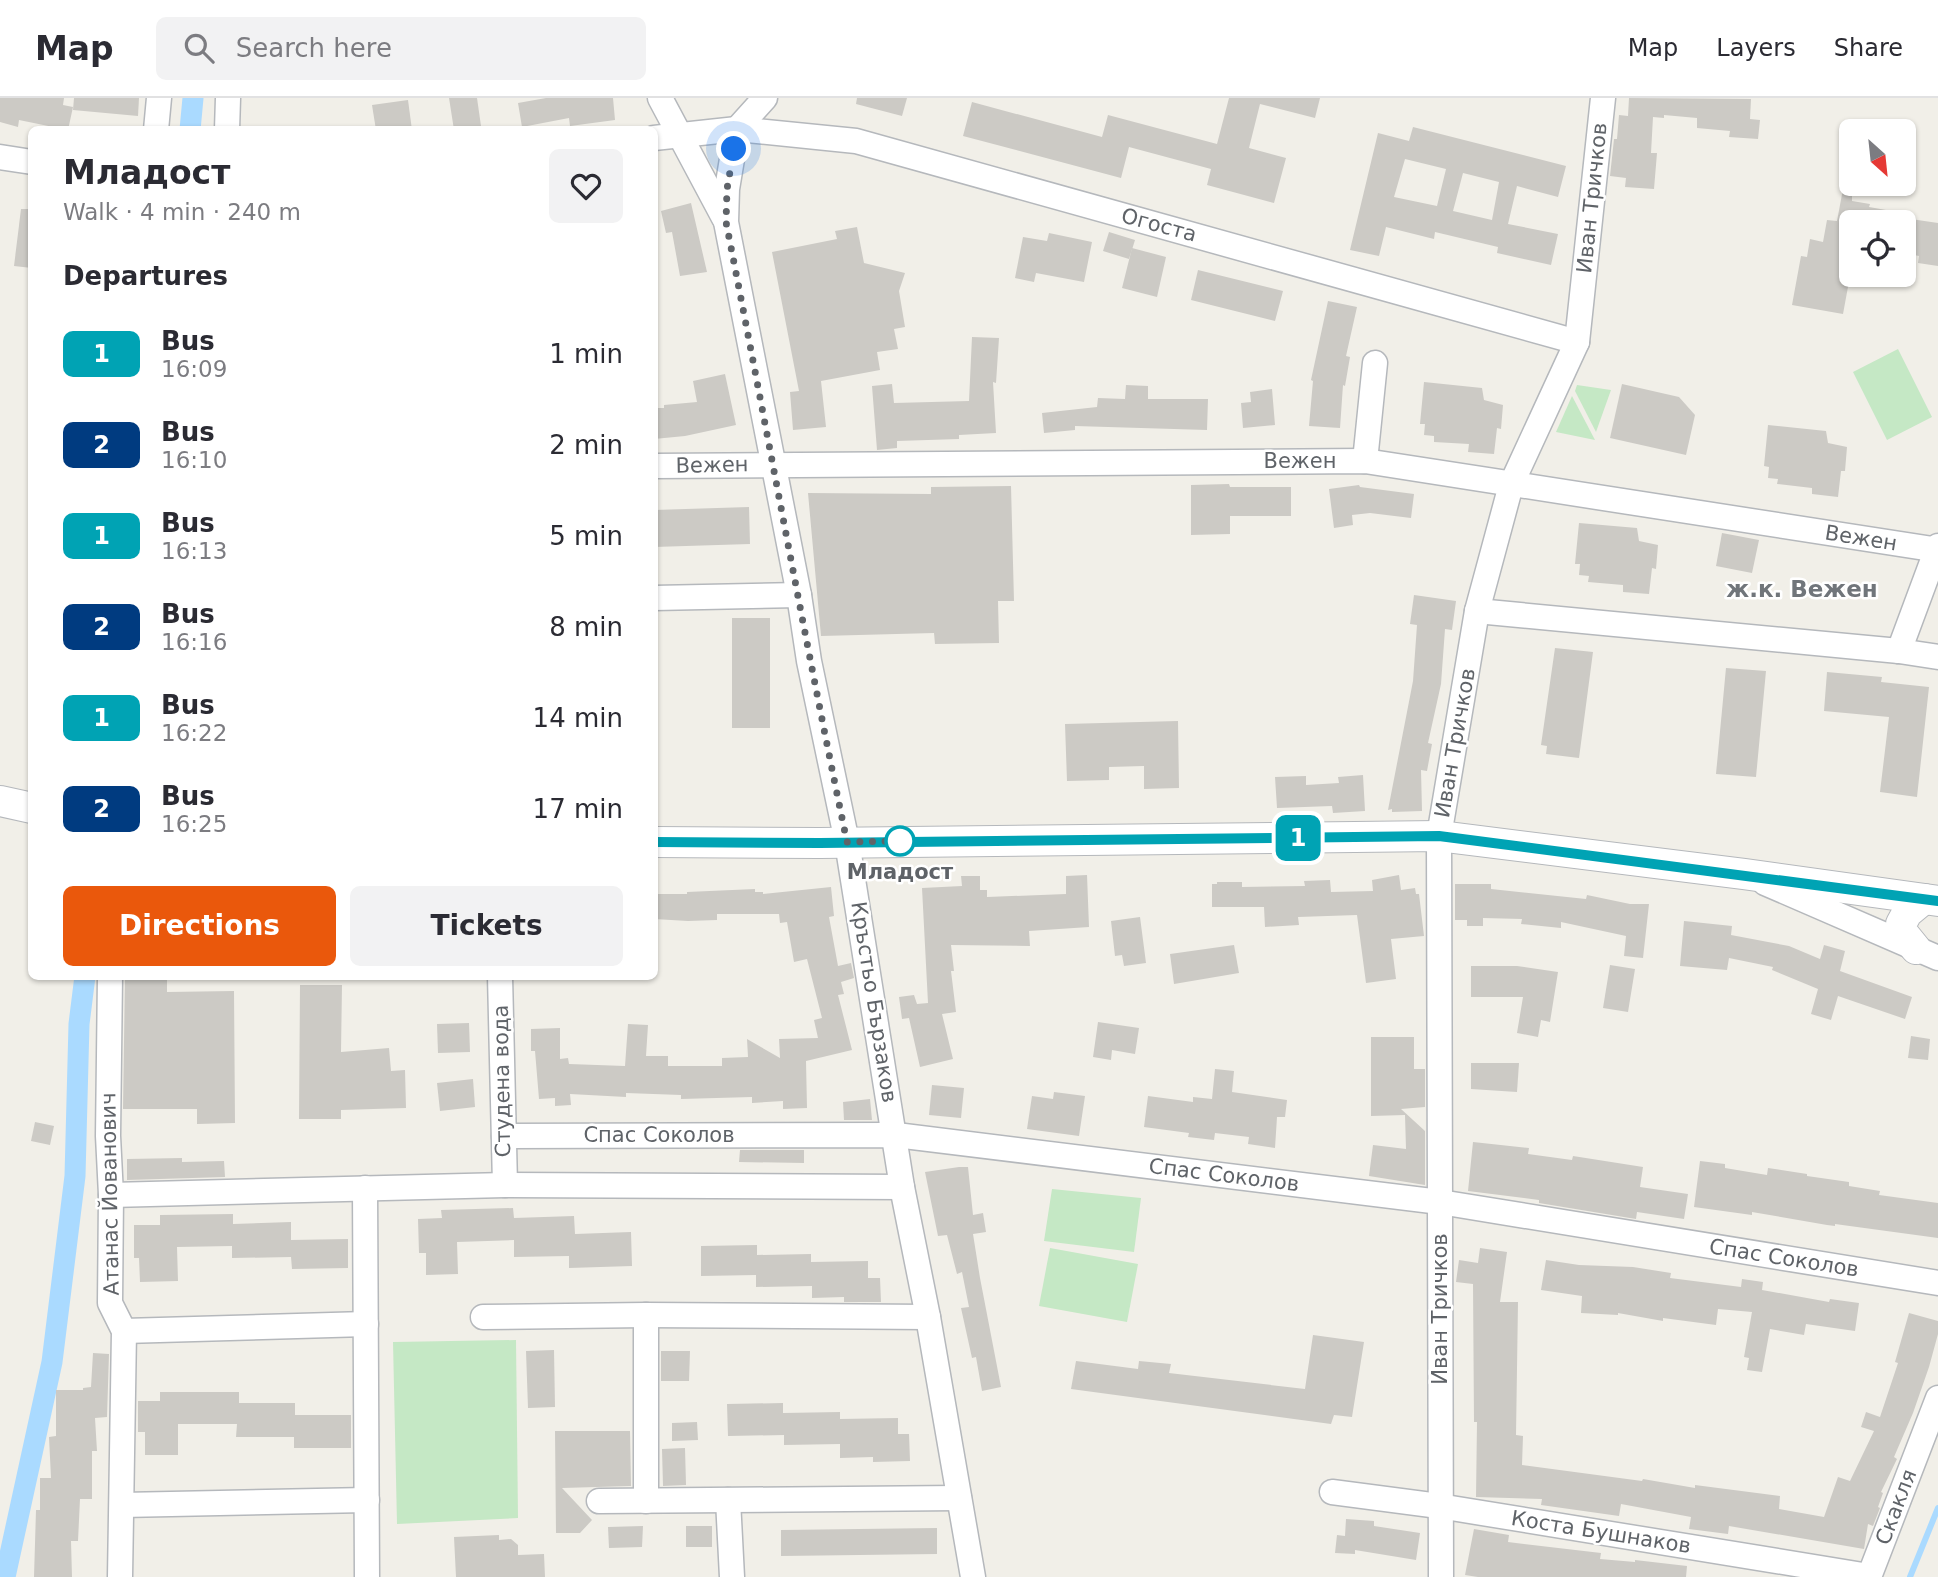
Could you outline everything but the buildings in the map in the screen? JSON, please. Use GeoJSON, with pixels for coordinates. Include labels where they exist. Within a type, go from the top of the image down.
{"type":"FeatureCollection","features":[{"type":"Feature","properties":{"kind":"street"},"geometry":{"type":"LineString","coordinates":[[156,126],[159,98]]}},
{"type":"Feature","properties":{"kind":"street"},"geometry":{"type":"LineString","coordinates":[[227,126],[228,98]]}},
{"type":"Feature","properties":{"kind":"street","name":"Кръстьо Бързаков"},"geometry":{"type":"LineString","coordinates":[[660,98],[726,222]]}},
{"type":"Feature","properties":{"kind":"street"},"geometry":{"type":"LineString","coordinates":[[737,129],[765,98]]}},
{"type":"Feature","properties":{"kind":"street","name":"Иван Тричков"},"geometry":{"type":"LineString","coordinates":[[1441,1577],[1439,836],[1477,611],[1511,485],[1577,342],[1603,98]]}},
{"type":"Feature","properties":{"kind":"street","name":"Кръстьо Бързаков"},"geometry":{"type":"LineString","coordinates":[[737,129],[727,189],[726,222],[799,595],[809,661],[847,842],[896,1135],[902,1187],[928,1317],[973,1577]]}},
{"type":"Feature","properties":{"kind":"street","name":"Огоста"},"geometry":{"type":"LineString","coordinates":[[658,138],[737,129],[856,141],[1577,342]]}},
{"type":"Feature","properties":{"kind":"street"},"geometry":{"type":"LineString","coordinates":[[0,157],[28,161]]}},
{"type":"Feature","properties":{"kind":"street"},"geometry":{"type":"LineString","coordinates":[[1365,461],[1375,363]]}},
{"type":"Feature","properties":{"kind":"street","name":"Вежен"},"geometry":{"type":"LineString","coordinates":[[658,466],[1365,461],[1938,548]]}},
{"type":"Feature","properties":{"kind":"street"},"geometry":{"type":"LineString","coordinates":[[1899,650],[1938,548]]}},
{"type":"Feature","properties":{"kind":"street"},"geometry":{"type":"LineString","coordinates":[[658,598],[799,595]]}},
{"type":"Feature","properties":{"kind":"street"},"geometry":{"type":"LineString","coordinates":[[1477,611],[1899,650],[1938,657]]}},
{"type":"Feature","properties":{"kind":"street"},"geometry":{"type":"LineString","coordinates":[[0,801],[28,807]]}},
{"type":"Feature","properties":{"kind":"street"},"geometry":{"type":"LineString","coordinates":[[658,842],[1439,836],[1931,900]]}},
{"type":"Feature","properties":{"kind":"street"},"geometry":{"type":"LineString","coordinates":[[1744,874],[1927,954]]}},
{"type":"Feature","properties":{"kind":"street"},"geometry":{"type":"LineString","coordinates":[[1927,954],[1903,933],[1901,924],[1907,913],[1931,900]]}},
{"type":"Feature","properties":{"kind":"street","name":"Атанас Йованович"},"geometry":{"type":"LineString","coordinates":[[110,980],[110,1303],[124,1331],[120,1577]]}},
{"type":"Feature","properties":{"kind":"street","name":"Студена вода"},"geometry":{"type":"LineString","coordinates":[[500,980],[505,1185]]}},
{"type":"Feature","properties":{"kind":"street","name":"Спас Соколов"},"geometry":{"type":"LineString","coordinates":[[503,1136],[896,1135],[1440,1202],[1938,1283]]}},
{"type":"Feature","properties":{"kind":"street"},"geometry":{"type":"LineString","coordinates":[[111,1195],[505,1185],[902,1187]]}},
{"type":"Feature","properties":{"kind":"street"},"geometry":{"type":"LineString","coordinates":[[365,1188],[367,1577]]}},
{"type":"Feature","properties":{"kind":"street"},"geometry":{"type":"LineString","coordinates":[[646,1315],[646,1501]]}},
{"type":"Feature","properties":{"kind":"street"},"geometry":{"type":"LineString","coordinates":[[483,1317],[928,1317]]}},
{"type":"Feature","properties":{"kind":"street"},"geometry":{"type":"LineString","coordinates":[[124,1331],[366,1324]]}},
{"type":"Feature","properties":{"kind":"street","name":"Скакля"},"geometry":{"type":"LineString","coordinates":[[1869,1577],[1938,1398]]}},
{"type":"Feature","properties":{"kind":"street","name":"Коста Бушнаков"},"geometry":{"type":"LineString","coordinates":[[1332,1492],[1439,1506],[1869,1577]]}},
{"type":"Feature","properties":{"kind":"street"},"geometry":{"type":"LineString","coordinates":[[599,1501],[958,1497]]}},
{"type":"Feature","properties":{"kind":"street"},"geometry":{"type":"LineString","coordinates":[[122,1505],[367,1500]]}},
{"type":"Feature","properties":{"kind":"street"},"geometry":{"type":"LineString","coordinates":[[729,1500],[732,1577]]}},
{"type":"Feature","properties":{"kind":"green space"},"geometry":{"type":"Polygon","coordinates":[[[1898,349],[1932,417],[1887,440],[1853,372],[1898,349]]]}},
{"type":"Feature","properties":{"kind":"green space"},"geometry":{"type":"Polygon","coordinates":[[[1577,385],[1611,390],[1596,432],[1575,391],[1577,385]]]}},
{"type":"Feature","properties":{"kind":"green space"},"geometry":{"type":"Polygon","coordinates":[[[1572,396],[1595,440],[1556,432],[1572,396]]]}},
{"type":"Feature","properties":{"kind":"green space"},"geometry":{"type":"Polygon","coordinates":[[[1052,1189],[1141,1198],[1134,1252],[1044,1241],[1052,1189]]]}},
{"type":"Feature","properties":{"kind":"green space"},"geometry":{"type":"Polygon","coordinates":[[[1050,1248],[1138,1264],[1127,1322],[1039,1306],[1050,1248]]]}},
{"type":"Feature","properties":{"kind":"green space"},"geometry":{"type":"Polygon","coordinates":[[[516,1340],[518,1518],[397,1524],[393,1342],[516,1340]]]}},
{"type":"Feature","properties":{"kind":"waterway"},"geometry":{"type":"LineString","coordinates":[[190,126],[193,98]]}},
{"type":"Feature","properties":{"kind":"waterway"},"geometry":{"type":"LineString","coordinates":[[5,1577],[52,1362],[75,1176],[79,1024],[84,980]]}},
{"type":"Feature","properties":{"kind":"waterway","name":"Скакля"},"geometry":{"type":"LineString","coordinates":[[1910,1577],[1938,1508]]}},
{"type":"Feature","properties":{"kind":"bus line","name":"1"},"geometry":{"type":"LineString","coordinates":[[658,842],[820,843],[1439,836],[1938,901]]}},
{"type":"Feature","properties":{"kind":"place","name":"Младост"},"geometry":{"type":"Point","coordinates":[900,841]}},
{"type":"Feature","properties":{"kind":"district","name":"ж.к. Вежен"},"geometry":{"type":"Point","coordinates":[1802,589]}},
{"type":"Feature","properties":{"kind":"route"},"geometry":{"type":"LineString","coordinates":[[734,149],[727,189],[726,222],[799,595],[809,661],[847,842],[900,841]]}}]}
